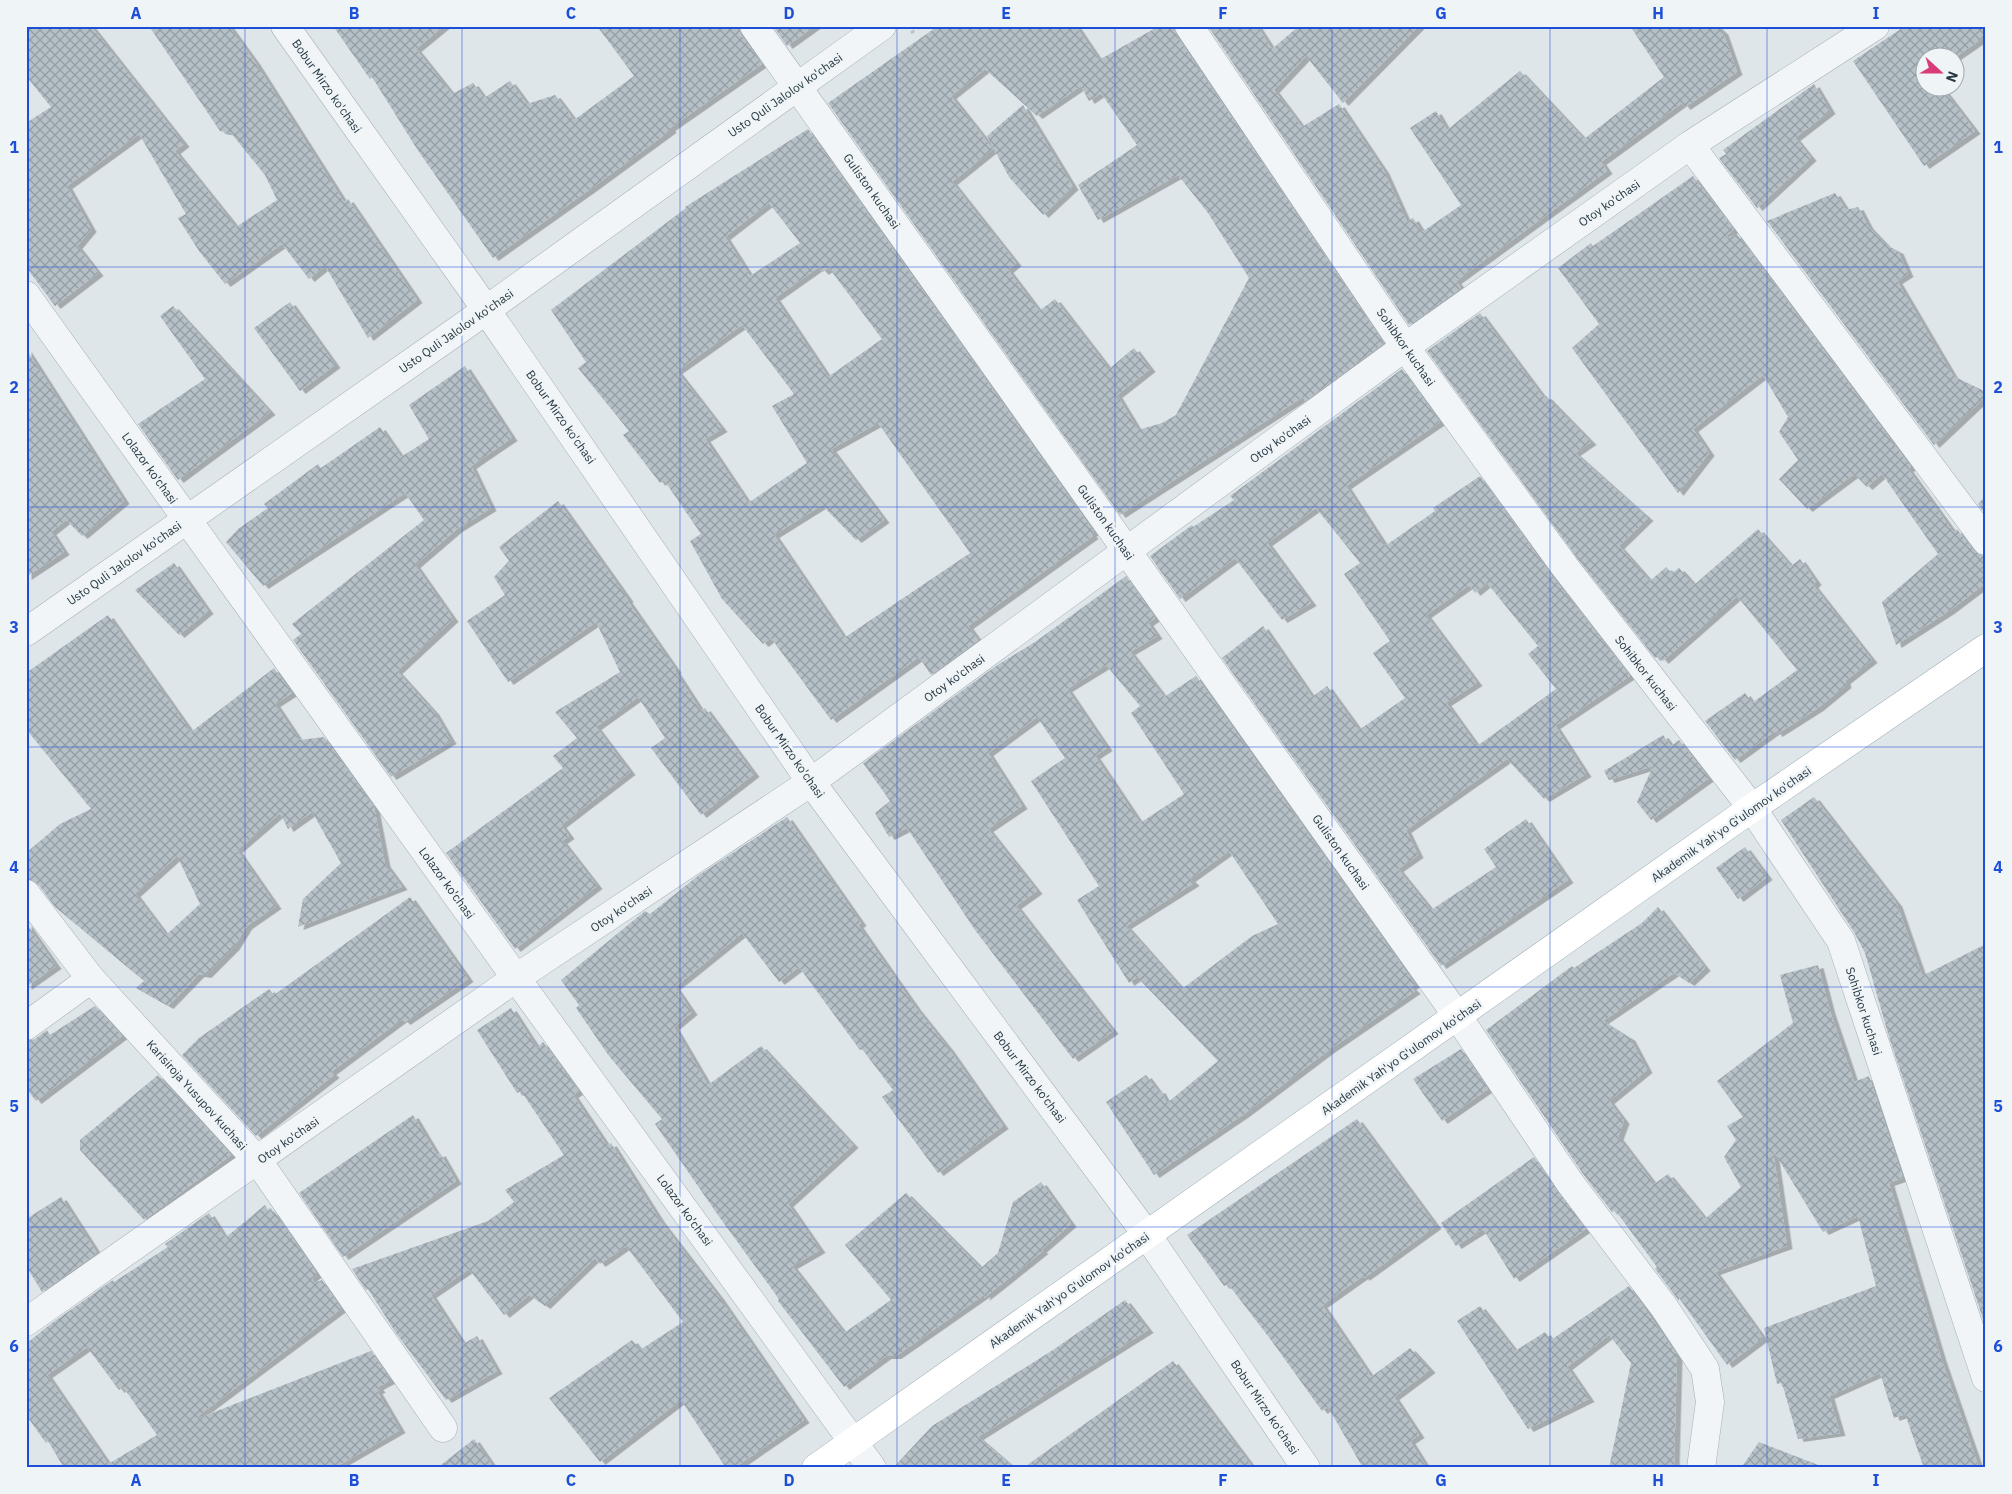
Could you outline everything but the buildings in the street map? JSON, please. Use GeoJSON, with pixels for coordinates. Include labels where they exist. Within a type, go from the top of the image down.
{"type":"FeatureCollection","features":[{"type":"Feature","properties":{"kind":"main road","name":"Akademik Yah'yo G'ulomov ko'chasi"},"geometry":{"type":"LineString","coordinates":[[816,1468],[1458,1018],[1752,808],[1986,648]]}},
{"type":"Feature","properties":{"kind":"street","name":"Bobur Mirzo ko'chasi"},"geometry":{"type":"LineString","coordinates":[[285,26],[486,310],[812,782],[1147,1235],[1306,1468]]}},
{"type":"Feature","properties":{"kind":"street","name":"Guliston kuchasi"},"geometry":{"type":"LineString","coordinates":[[754,26],[1458,1018],[1570,1183],[1664,1307],[1705,1369],[1710,1402],[1701,1468]]}},
{"type":"Feature","properties":{"kind":"street","name":"Usto Quli Jalolov ko'chasi"},"geometry":{"type":"LineString","coordinates":[[26,632],[486,310],[882,26]]}},
{"type":"Feature","properties":{"kind":"street","name":"Sohibkor kuchasi"},"geometry":{"type":"LineString","coordinates":[[1189,26],[1405,347],[1565,567],[1752,808],[1841,940],[1986,1378]]}},
{"type":"Feature","properties":{"kind":"street","name":"Otoy ko'chasi"},"geometry":{"type":"LineString","coordinates":[[26,1322],[258,1162],[516,978],[812,782],[1405,347],[1690,145],[1875,26]]}},
{"type":"Feature","properties":{"kind":"street"},"geometry":{"type":"LineString","coordinates":[[1690,145],[1986,541]]}},
{"type":"Feature","properties":{"kind":"street","name":"Lolazor ko'chasi"},"geometry":{"type":"LineString","coordinates":[[26,295],[516,978],[872,1468]]}},
{"type":"Feature","properties":{"kind":"street","name":"Karisiroja Yusupov kuchasi"},"geometry":{"type":"LineString","coordinates":[[26,894],[91,979],[258,1162],[443,1428]]}},
{"type":"Feature","properties":{"kind":"street"},"geometry":{"type":"LineString","coordinates":[[26,1026],[91,979]]}}]}
